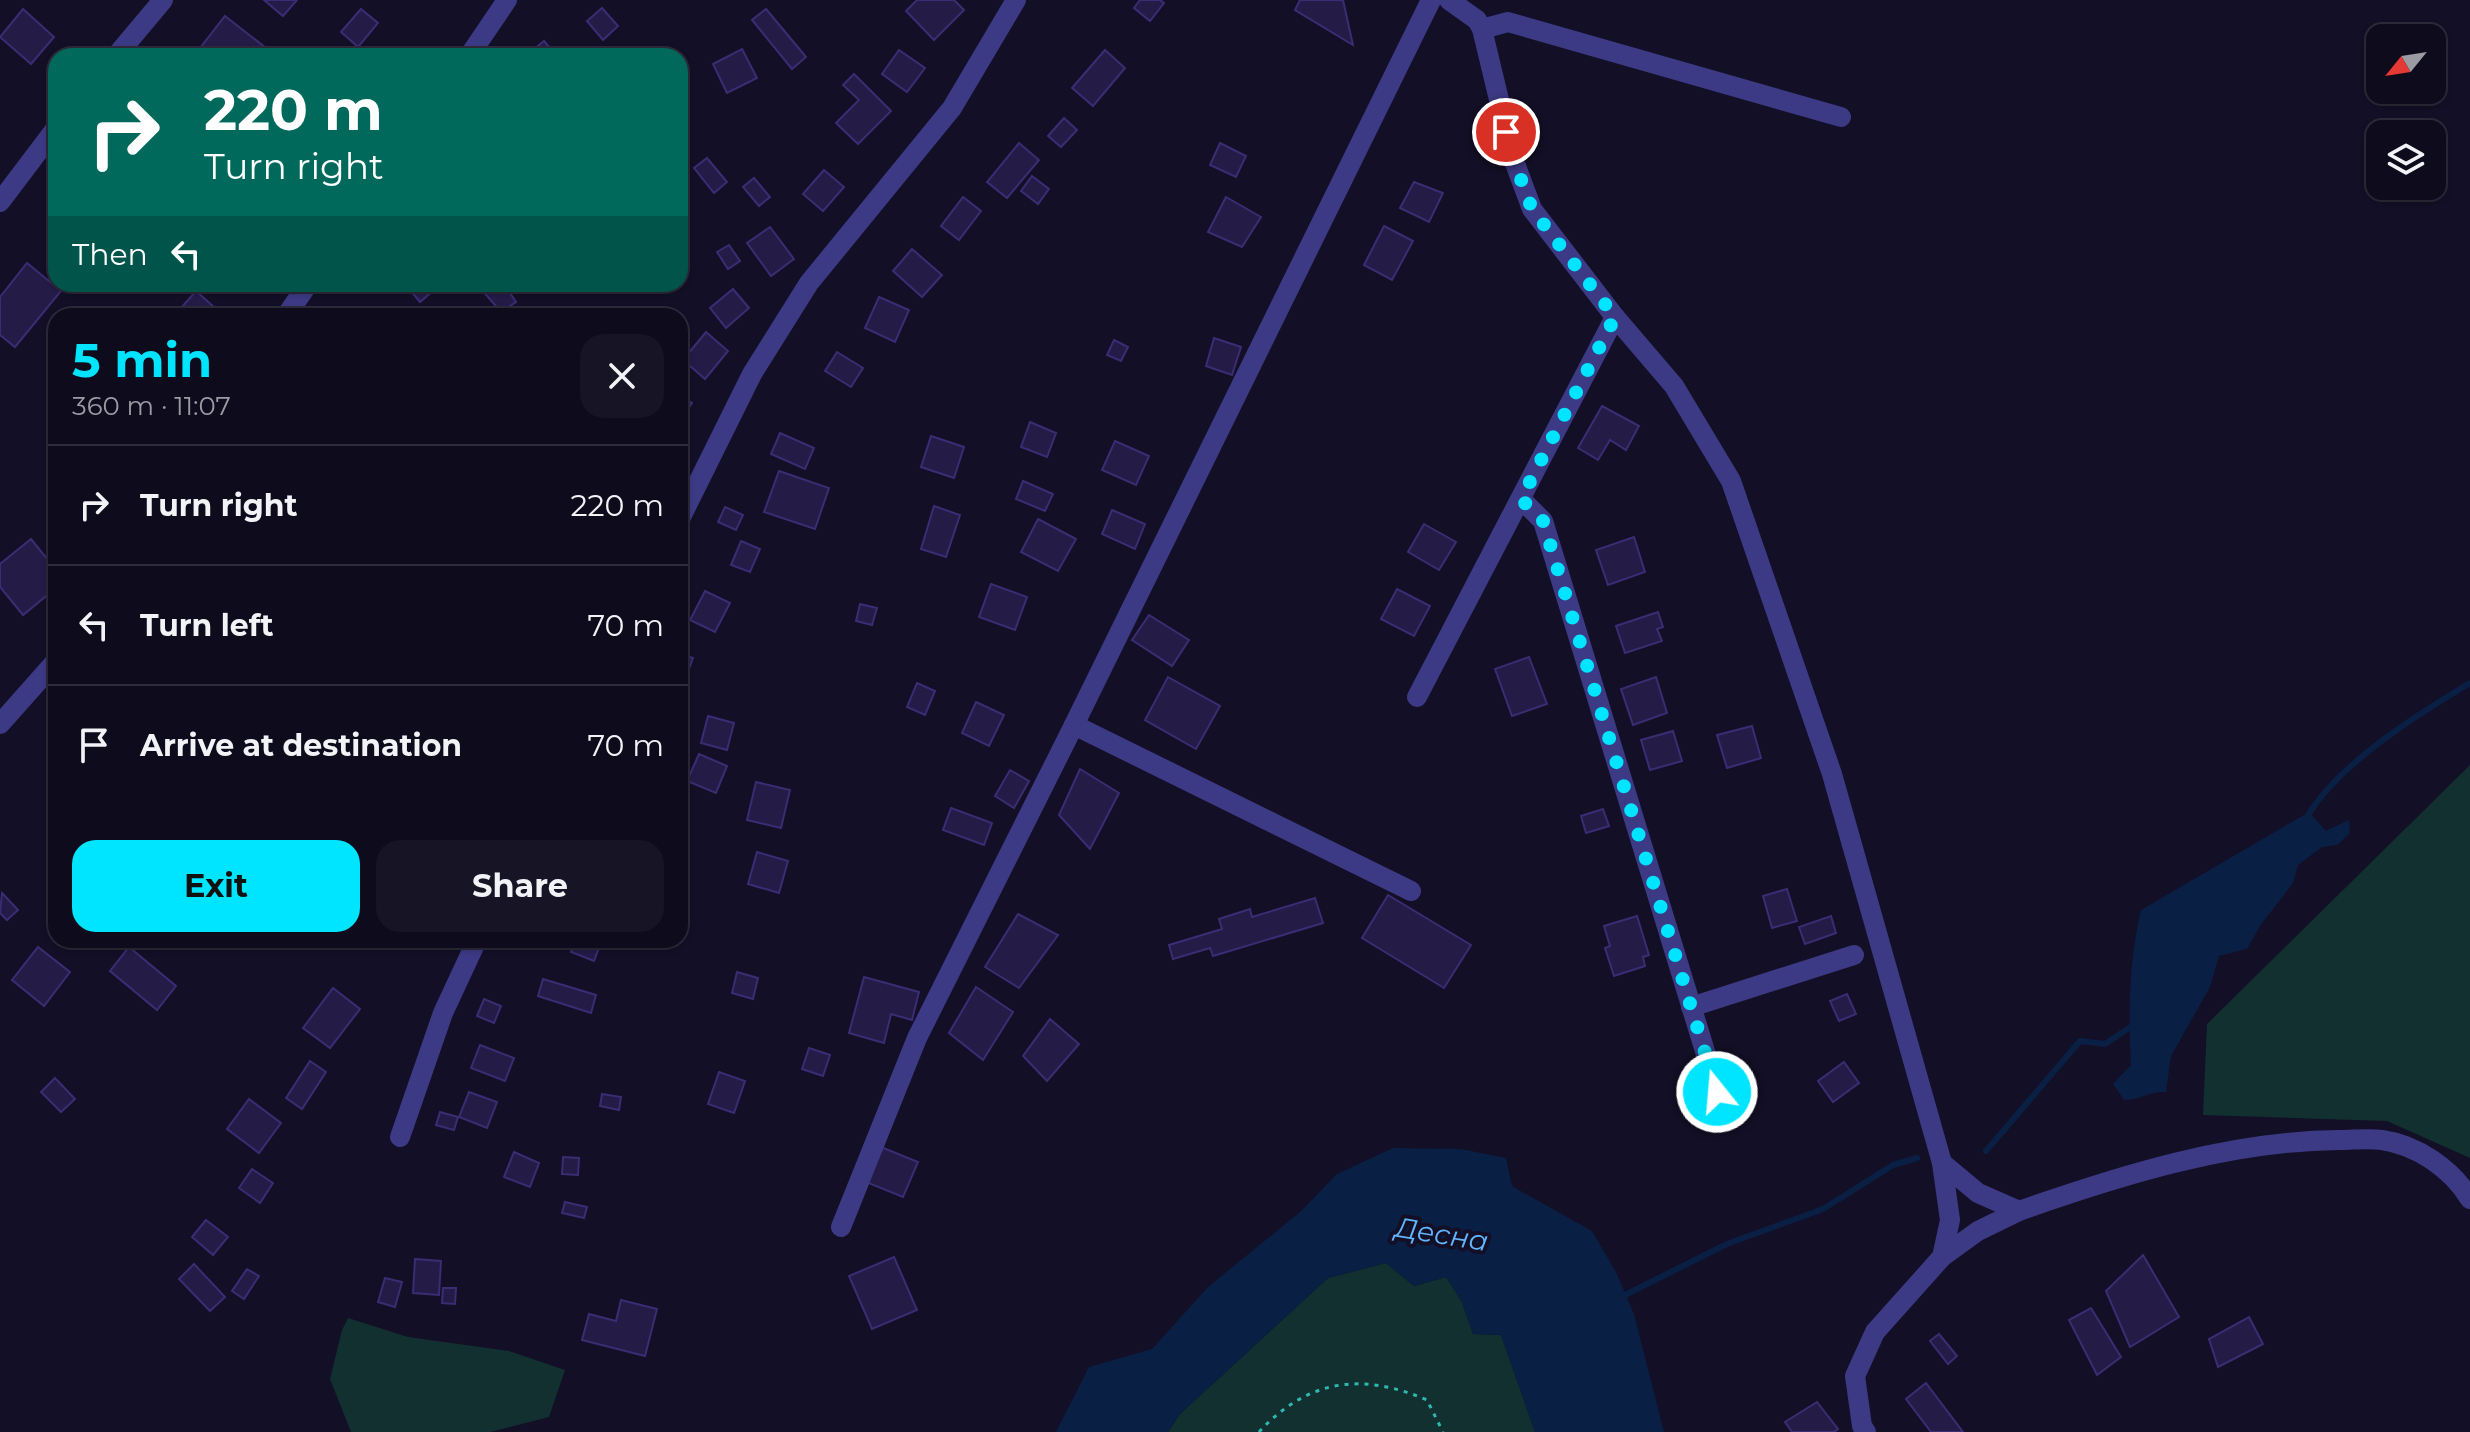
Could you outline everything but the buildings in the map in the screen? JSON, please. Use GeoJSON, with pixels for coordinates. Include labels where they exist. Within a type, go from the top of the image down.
{"type":"FeatureCollection","features":[{"type":"Feature","properties":{"kind":"street"},"geometry":{"type":"LineString","coordinates":[[123,48],[163,0]]}},
{"type":"Feature","properties":{"kind":"street"},"geometry":{"type":"LineString","coordinates":[[474,48],[507,0]]}},
{"type":"Feature","properties":{"kind":"street"},"geometry":{"type":"LineString","coordinates":[[688,503],[752,374],[809,283],[952,108],[1016,0]]}},
{"type":"Feature","properties":{"kind":"street"},"geometry":{"type":"LineString","coordinates":[[841,1227],[917,1038],[1431,0]]}},
{"type":"Feature","properties":{"kind":"street"},"geometry":{"type":"LineString","coordinates":[[1449,0],[1479,24],[1513,158],[1532,209],[1615,317],[1674,386],[1731,481],[1832,774],[1942,1163],[1950,1220],[1942,1257]]}},
{"type":"Feature","properties":{"kind":"street"},"geometry":{"type":"LineString","coordinates":[[1479,24],[1508,22],[1841,117]]}},
{"type":"Feature","properties":{"kind":"street"},"geometry":{"type":"LineString","coordinates":[[0,202],[48,139]]}},
{"type":"Feature","properties":{"kind":"street"},"geometry":{"type":"LineString","coordinates":[[1417,697],[1615,317]]}},
{"type":"Feature","properties":{"kind":"street"},"geometry":{"type":"LineString","coordinates":[[1521,499],[1543,521],[1726,1120]]}},
{"type":"Feature","properties":{"kind":"street"},"geometry":{"type":"LineString","coordinates":[[3,718],[48,670]]}},
{"type":"Feature","properties":{"kind":"street"},"geometry":{"type":"LineString","coordinates":[[1074,725],[1411,891]]}},
{"type":"Feature","properties":{"kind":"street"},"geometry":{"type":"LineString","coordinates":[[400,1137],[443,1013],[473,948]]}},
{"type":"Feature","properties":{"kind":"street"},"geometry":{"type":"LineString","coordinates":[[1691,1007],[1854,955]]}},
{"type":"Feature","properties":{"kind":"street"},"geometry":{"type":"LineString","coordinates":[[1866,1432],[1862,1426],[1855,1376],[1875,1332],[1942,1257],[1978,1231],[2019,1211],[2070,1193],[2206,1156],[2297,1140],[2383,1140],[2425,1155],[2460,1182],[2470,1199]]}},
{"type":"Feature","properties":{"kind":"street"},"geometry":{"type":"LineString","coordinates":[[1942,1163],[1978,1193],[2019,1211]]}},
{"type":"Feature","properties":{"kind":"path"},"geometry":{"type":"LineString","coordinates":[[1259,1432],[1277,1412],[1303,1396],[1335,1384],[1375,1382],[1427,1400],[1443,1432]]}},
{"type":"Feature","properties":{"kind":"green space"},"geometry":{"type":"Polygon","coordinates":[[[2470,765],[2470,1158],[2387,1121],[2203,1115],[2207,1024],[2470,765]]]}},
{"type":"Feature","properties":{"kind":"green space"},"geometry":{"type":"Polygon","coordinates":[[[1386,1263],[1414,1286],[1446,1277],[1462,1302],[1473,1334],[1501,1335],[1535,1432],[1168,1432],[1180,1414],[1328,1278],[1386,1263]]]}},
{"type":"Feature","properties":{"kind":"green space"},"geometry":{"type":"Polygon","coordinates":[[[348,1318],[408,1337],[509,1351],[565,1370],[549,1417],[490,1432],[351,1432],[330,1379],[348,1318]]]}},
{"type":"Feature","properties":{"kind":"water"},"geometry":{"type":"Polygon","coordinates":[[[2309,812],[2326,831],[2349,820],[2350,833],[2337,845],[2322,847],[2298,865],[2293,883],[2260,926],[2247,949],[2219,956],[2210,987],[2171,1056],[2166,1092],[2124,1100],[2113,1084],[2131,1065],[2130,987],[2141,910],[2309,812]]]}},
{"type":"Feature","properties":{"kind":"water","name":"Десна"},"geometry":{"type":"Polygon","coordinates":[[[1393,1148],[1461,1149],[1506,1158],[1512,1186],[1592,1231],[1616,1272],[1634,1314],[1664,1432],[1535,1432],[1501,1335],[1473,1334],[1462,1302],[1446,1277],[1414,1286],[1386,1263],[1328,1278],[1180,1414],[1168,1432],[1056,1432],[1089,1367],[1152,1349],[1208,1287],[1300,1212],[1337,1174],[1393,1148]]]}},
{"type":"Feature","properties":{"kind":"waterway"},"geometry":{"type":"LineString","coordinates":[[2307,817],[2321,797],[2358,759],[2470,683]]}},
{"type":"Feature","properties":{"kind":"waterway"},"geometry":{"type":"LineString","coordinates":[[1986,1151],[2080,1041],[2105,1044],[2135,1024]]}},
{"type":"Feature","properties":{"kind":"waterway"},"geometry":{"type":"LineString","coordinates":[[1621,1297],[1727,1244],[1823,1209],[1893,1165],[1917,1158]]}},
{"type":"Feature","properties":{"kind":"route"},"geometry":{"type":"LineString","coordinates":[[1506,132],[1532,209],[1615,317],[1521,499],[1543,521],[1717,1092]]}}]}
